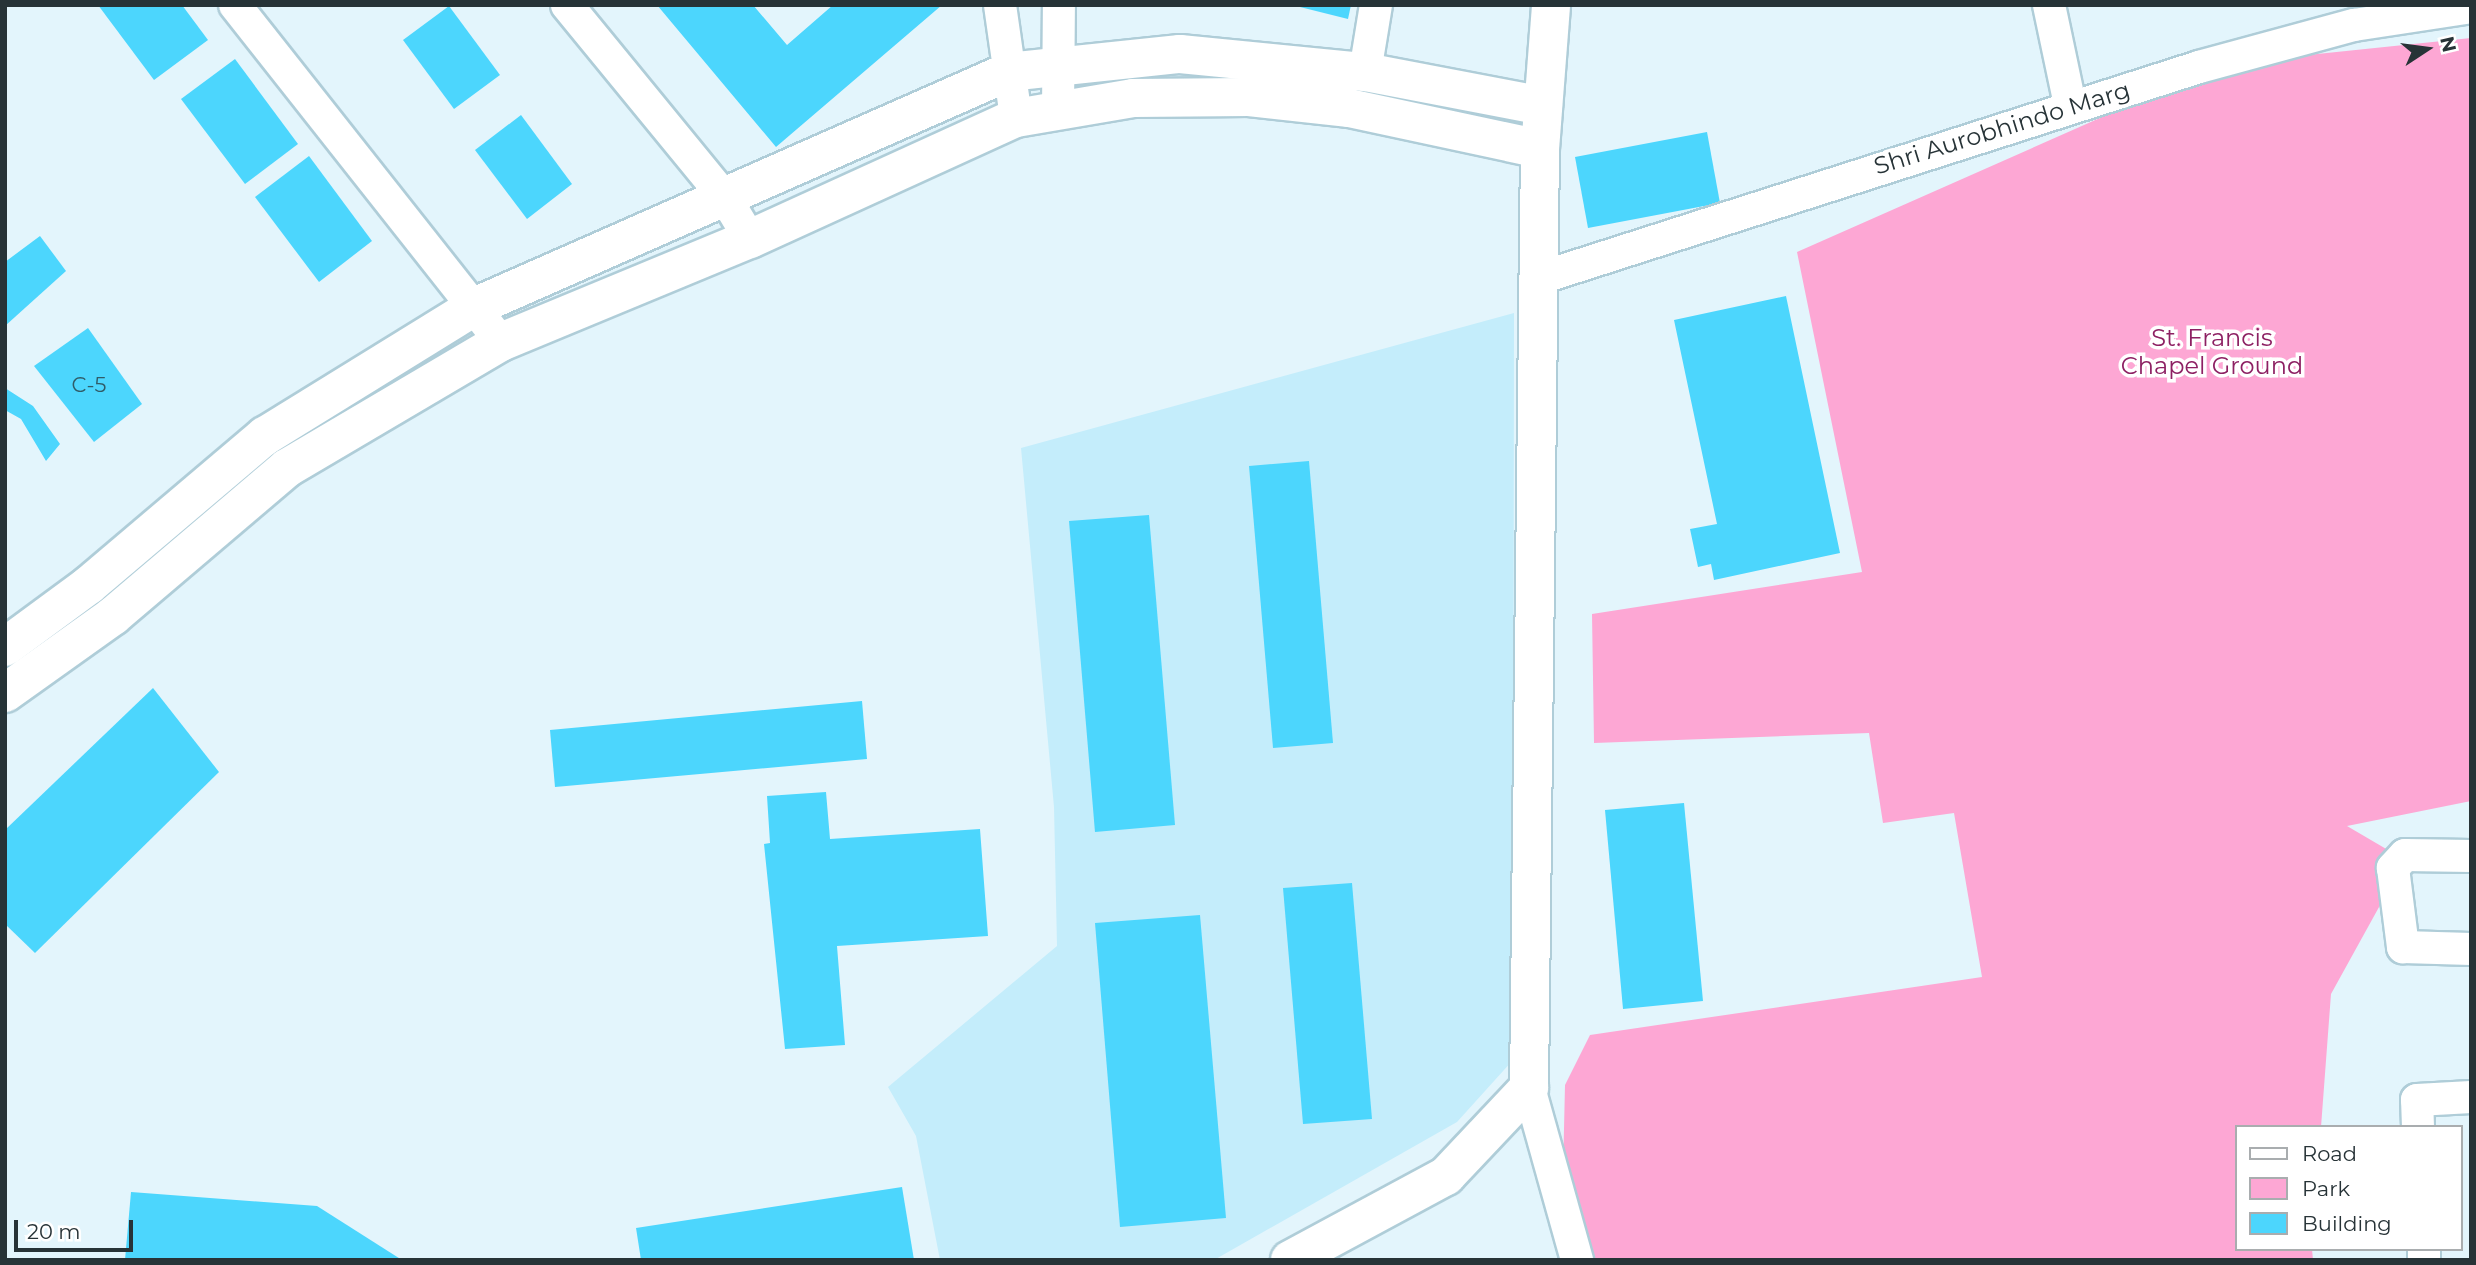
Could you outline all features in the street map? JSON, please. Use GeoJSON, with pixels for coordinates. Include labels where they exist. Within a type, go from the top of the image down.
{"type":"FeatureCollection","features":[{"type":"Feature","properties":{"kind":"street"},"geometry":{"type":"LineString","coordinates":[[235,5],[500,342]]}},
{"type":"Feature","properties":{"kind":"street"},"geometry":{"type":"LineString","coordinates":[[568,5],[726,199],[750,239]]}},
{"type":"Feature","properties":{"kind":"street"},"geometry":{"type":"LineString","coordinates":[[1000,5],[1016,118]]}},
{"type":"Feature","properties":{"kind":"street"},"geometry":{"type":"LineString","coordinates":[[1058,111],[1059,5]]}},
{"type":"Feature","properties":{"kind":"street"},"geometry":{"type":"LineString","coordinates":[[1364,72],[1376,5]]}},
{"type":"Feature","properties":{"kind":"street"},"geometry":{"type":"LineString","coordinates":[[1551,5],[1540,149],[1529,1088],[1577,1260]]}},
{"type":"Feature","properties":{"kind":"street"},"geometry":{"type":"LineString","coordinates":[[2049,5],[2070,105]]}},
{"type":"Feature","properties":{"kind":"street","name":"Shri Aurobhindo Marg"},"geometry":{"type":"LineString","coordinates":[[1540,278],[2070,105],[2354,25],[2471,7]]}},
{"type":"Feature","properties":{"kind":"street"},"geometry":{"type":"LineString","coordinates":[[5,647],[89,585],[265,436],[472,308],[726,199],[1009,72],[1058,64],[1180,54],[1364,72],[1543,106]]}},
{"type":"Feature","properties":{"kind":"street"},"geometry":{"type":"LineString","coordinates":[[5,693],[113,615],[287,468],[500,342],[750,239],[1016,118],[1133,98],[1250,97],[1349,108],[1540,149]]}},
{"type":"Feature","properties":{"kind":"street"},"geometry":{"type":"LineString","coordinates":[[2471,856],[2405,855],[2393,868],[2403,947],[2471,949]]}},
{"type":"Feature","properties":{"kind":"street"},"geometry":{"type":"LineString","coordinates":[[1290,1260],[1446,1176],[1529,1088]]}},
{"type":"Feature","properties":{"kind":"street"},"geometry":{"type":"LineString","coordinates":[[2418,1125],[2417,1100],[2471,1097]]}},
{"type":"Feature","properties":{"kind":"shaded area"},"geometry":{"type":"Polygon","coordinates":[[[1514,313],[1513,1060],[1457,1122],[1214,1260],[940,1260],[916,1136],[888,1087],[1057,946],[1054,807],[1021,448],[1514,313]]]}},
{"type":"Feature","properties":{"kind":"green space","name":"St. Francis Chapel Ground"},"geometry":{"type":"Polygon","coordinates":[[[2471,38],[2471,801],[2347,826],[2405,860],[2331,994],[2321,1125],[2234,1125],[2234,1251],[2312,1251],[2313,1260],[1561,1260],[1565,1085],[1590,1035],[1982,977],[1954,813],[1883,823],[1869,733],[1594,743],[1592,614],[1862,572],[1797,252],[2222,64],[2471,38]]]}},
{"type":"Feature","properties":{"kind":"building"},"geometry":{"type":"Polygon","coordinates":[[[98,5],[182,5],[208,40],[154,80],[98,5]]]}},
{"type":"Feature","properties":{"kind":"building"},"geometry":{"type":"Polygon","coordinates":[[[657,5],[753,5],[787,45],[833,5],[942,5],[776,147],[657,5]]]}},
{"type":"Feature","properties":{"kind":"building"},"geometry":{"type":"Polygon","coordinates":[[[1292,5],[1351,5],[1348,19],[1292,5]]]}},
{"type":"Feature","properties":{"kind":"building"},"geometry":{"type":"Polygon","coordinates":[[[449,6],[500,75],[454,109],[403,40],[449,6]]]}},
{"type":"Feature","properties":{"kind":"building"},"geometry":{"type":"Polygon","coordinates":[[[235,59],[298,144],[245,184],[181,99],[235,59]]]}},
{"type":"Feature","properties":{"kind":"building"},"geometry":{"type":"Polygon","coordinates":[[[521,115],[572,184],[527,219],[475,150],[521,115]]]}},
{"type":"Feature","properties":{"kind":"building"},"geometry":{"type":"Polygon","coordinates":[[[1707,132],[1720,203],[1588,228],[1575,157],[1707,132]]]}},
{"type":"Feature","properties":{"kind":"building"},"geometry":{"type":"Polygon","coordinates":[[[309,156],[372,241],[319,282],[255,197],[309,156]]]}},
{"type":"Feature","properties":{"kind":"building"},"geometry":{"type":"Polygon","coordinates":[[[40,236],[66,271],[5,326],[5,262],[40,236]]]}},
{"type":"Feature","properties":{"kind":"building"},"geometry":{"type":"Polygon","coordinates":[[[1786,296],[1840,553],[1714,580],[1711,564],[1698,567],[1690,529],[1717,524],[1674,320],[1786,296]]]}},
{"type":"Feature","properties":{"kind":"building"},"geometry":{"type":"Polygon","coordinates":[[[88,328],[142,404],[94,442],[34,366],[88,328]]]}},
{"type":"Feature","properties":{"kind":"building"},"geometry":{"type":"Polygon","coordinates":[[[5,388],[33,406],[60,444],[46,461],[21,419],[5,410],[5,388]]]}},
{"type":"Feature","properties":{"kind":"building"},"geometry":{"type":"Polygon","coordinates":[[[1309,461],[1333,743],[1273,748],[1249,466],[1309,461]]]}},
{"type":"Feature","properties":{"kind":"building"},"geometry":{"type":"Polygon","coordinates":[[[1149,515],[1175,825],[1095,832],[1069,521],[1149,515]]]}},
{"type":"Feature","properties":{"kind":"building"},"geometry":{"type":"Polygon","coordinates":[[[153,688],[219,772],[35,953],[5,924],[5,830],[153,688]]]}},
{"type":"Feature","properties":{"kind":"building"},"geometry":{"type":"Polygon","coordinates":[[[862,701],[867,759],[555,787],[550,730],[862,701]]]}},
{"type":"Feature","properties":{"kind":"building"},"geometry":{"type":"Polygon","coordinates":[[[826,792],[830,839],[980,829],[988,936],[837,946],[845,1045],[785,1049],[764,844],[770,843],[767,796],[826,792]]]}},
{"type":"Feature","properties":{"kind":"building"},"geometry":{"type":"Polygon","coordinates":[[[1684,803],[1703,1001],[1623,1009],[1605,810],[1684,803]]]}},
{"type":"Feature","properties":{"kind":"building"},"geometry":{"type":"Polygon","coordinates":[[[1352,883],[1372,1119],[1303,1124],[1283,888],[1352,883]]]}},
{"type":"Feature","properties":{"kind":"building"},"geometry":{"type":"Polygon","coordinates":[[[1200,915],[1226,1218],[1120,1227],[1095,923],[1200,915]]]}},
{"type":"Feature","properties":{"kind":"building"},"geometry":{"type":"Polygon","coordinates":[[[902,1187],[914,1260],[641,1260],[636,1228],[902,1187]]]}},
{"type":"Feature","properties":{"kind":"building"},"geometry":{"type":"Polygon","coordinates":[[[131,1192],[317,1206],[402,1260],[125,1260],[131,1192]]]}}]}
